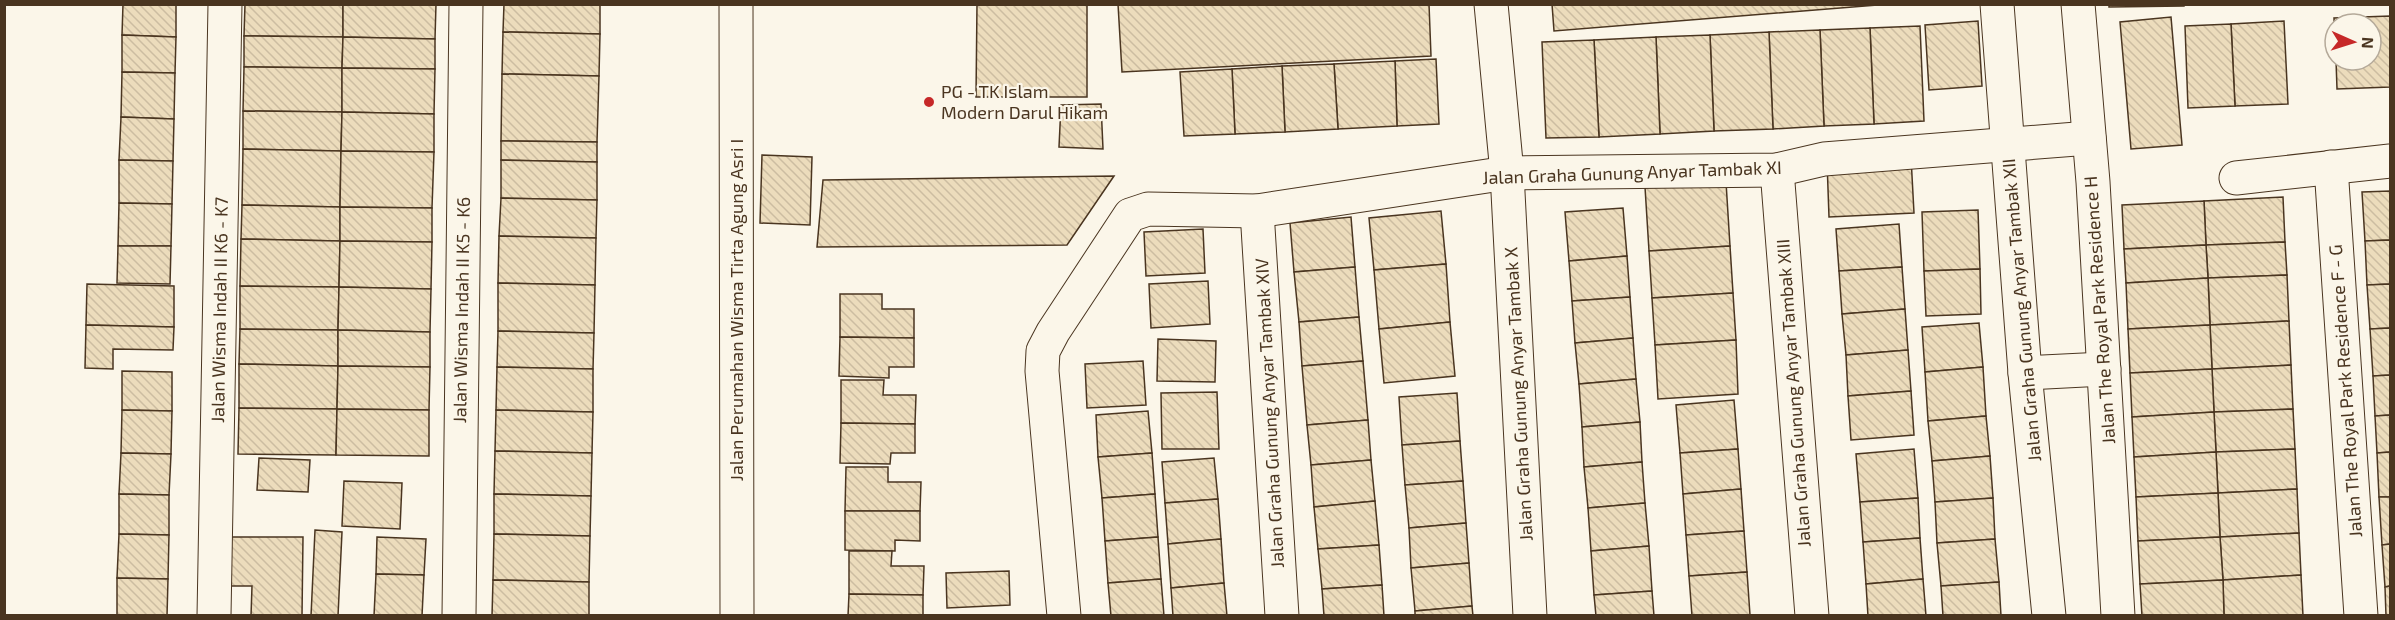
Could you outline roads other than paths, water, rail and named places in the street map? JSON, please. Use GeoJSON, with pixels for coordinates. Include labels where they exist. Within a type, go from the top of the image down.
{"type":"FeatureCollection","features":[{"type":"Feature","properties":{"kind":"street","name":"Jalan Wisma Indah II K6 - K7"},"geometry":{"type":"LineString","coordinates":[[214,615],[225,4]]}},
{"type":"Feature","properties":{"kind":"street","name":"Jalan Wisma Indah II K5 - K6"},"geometry":{"type":"LineString","coordinates":[[459,615],[466,4]]}},
{"type":"Feature","properties":{"kind":"street","name":"Jalan Perumahan Wisma Tirta Agung Asri I"},"geometry":{"type":"LineString","coordinates":[[736,4],[737,615]]}},
{"type":"Feature","properties":{"kind":"street","name":"Jalan Graha Gunung Anyar Tambak X"},"geometry":{"type":"LineString","coordinates":[[1491,4],[1507,173],[1530,615]]}},
{"type":"Feature","properties":{"kind":"street","name":"Jalan Graha Gunung Anyar Tambak XII"},"geometry":{"type":"LineString","coordinates":[[1997,4],[2015,143],[2049,615]]}},
{"type":"Feature","properties":{"kind":"street","name":"Jalan The Royal Park Residence H"},"geometry":{"type":"LineString","coordinates":[[2078,4],[2081,138],[2097,370],[2118,615]]}},
{"type":"Feature","properties":{"kind":"street","name":"Jalan Graha Gunung Anyar Tambak XI"},"geometry":{"type":"LineString","coordinates":[[1064,615],[1042,371],[1043,351],[1053,332],[1130,215],[1148,209],[1257,211],[1507,173],[1777,170],[1824,159],[2081,138]]}},
{"type":"Feature","properties":{"kind":"street"},"geometry":{"type":"LineString","coordinates":[[2236,178],[2391,161]]}},
{"type":"Feature","properties":{"kind":"street","name":"Jalan The Royal Park Residence F - G"},"geometry":{"type":"LineString","coordinates":[[2331,167],[2361,615]]}},
{"type":"Feature","properties":{"kind":"street","name":"Jalan Graha Gunung Anyar Tambak XIII"},"geometry":{"type":"LineString","coordinates":[[1777,170],[1812,615]]}},
{"type":"Feature","properties":{"kind":"street","name":"Jalan Graha Gunung Anyar Tambak XIV"},"geometry":{"type":"LineString","coordinates":[[1257,211],[1282,615]]}},
{"type":"Feature","properties":{"kind":"street"},"geometry":{"type":"LineString","coordinates":[[2030,372],[2097,370]]}},
{"type":"Feature","properties":{"kind":"place","name":"PG - TK Islam Modern Darul Hikam"},"geometry":{"type":"Point","coordinates":[929,102]}}]}
